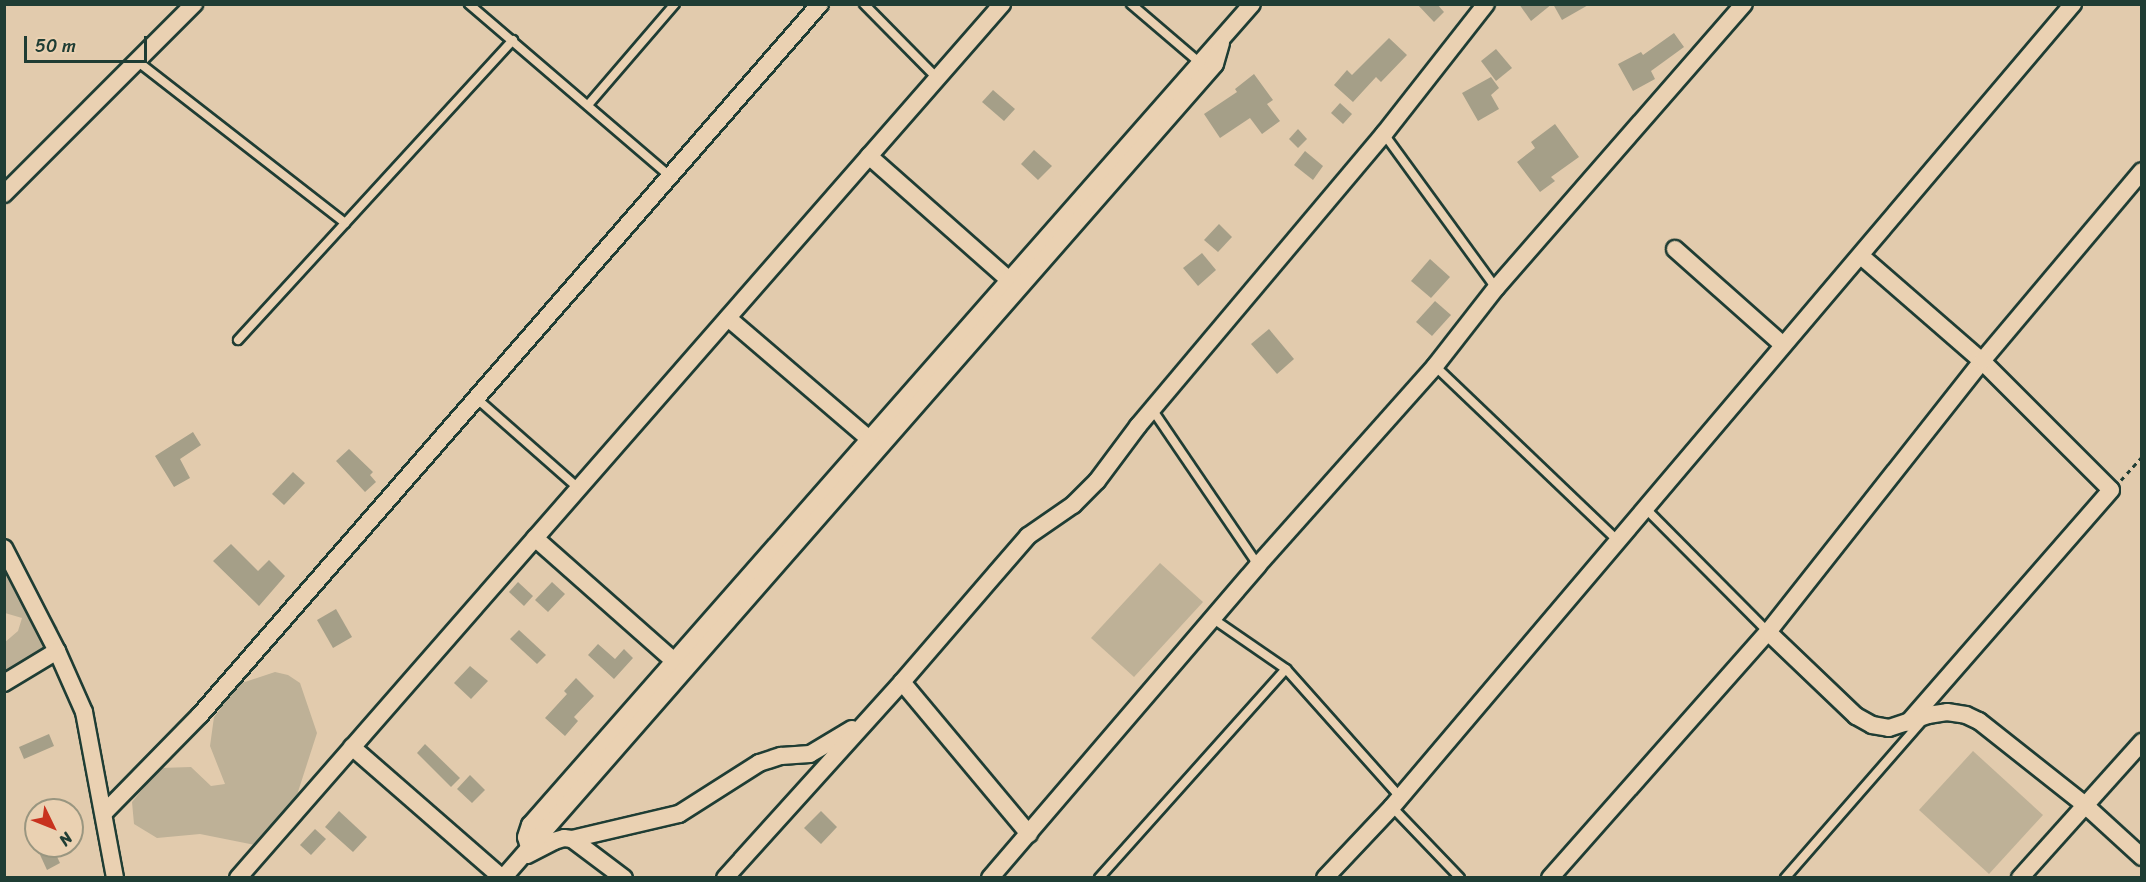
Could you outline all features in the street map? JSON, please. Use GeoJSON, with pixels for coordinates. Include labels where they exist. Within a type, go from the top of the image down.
{"type":"FeatureCollection","features":[{"type":"Feature","properties":{"kind":"street"},"geometry":{"type":"LineString","coordinates":[[4,194],[194,4]]}},
{"type":"Feature","properties":{"kind":"street"},"geometry":{"type":"LineString","coordinates":[[104,813],[200,715],[820,4]]}},
{"type":"Feature","properties":{"kind":"street"},"geometry":{"type":"LineString","coordinates":[[238,878],[1002,4]]}},
{"type":"Feature","properties":{"kind":"street"},"geometry":{"type":"LineString","coordinates":[[529,847],[526,837],[530,825],[1252,4]]}},
{"type":"Feature","properties":{"kind":"street"},"geometry":{"type":"LineString","coordinates":[[724,878],[902,682],[1028,536],[1086,493],[1152,409],[1384,134],[1486,4]]}},
{"type":"Feature","properties":{"kind":"street"},"geometry":{"type":"LineString","coordinates":[[1325,878],[1396,802],[2073,4]]}},
{"type":"Feature","properties":{"kind":"street"},"geometry":{"type":"LineString","coordinates":[[990,878],[1258,565],[1435,366],[1496,288],[1736,8]]}},
{"type":"Feature","properties":{"kind":"street"},"geometry":{"type":"LineString","coordinates":[[352,747],[502,878],[1215,64],[1221,39]]}},
{"type":"Feature","properties":{"kind":"street"},"geometry":{"type":"LineString","coordinates":[[869,156],[1009,280]]}},
{"type":"Feature","properties":{"kind":"street"},"geometry":{"type":"LineString","coordinates":[[1550,878],[1768,633],[1982,362],[2142,171]]}},
{"type":"Feature","properties":{"kind":"street"},"geometry":{"type":"LineString","coordinates":[[1675,249],[1784,345]]}},
{"type":"Feature","properties":{"kind":"street"},"geometry":{"type":"LineString","coordinates":[[1861,256],[1982,362],[2111,490],[1908,723]]}},
{"type":"Feature","properties":{"kind":"street"},"geometry":{"type":"LineString","coordinates":[[728,318],[869,439]]}},
{"type":"Feature","properties":{"kind":"street"},"geometry":{"type":"LineString","coordinates":[[535,538],[674,662]]}},
{"type":"Feature","properties":{"kind":"street"},"geometry":{"type":"LineString","coordinates":[[4,548],[57,651],[84,712],[115,878]]}},
{"type":"Feature","properties":{"kind":"street"},"geometry":{"type":"LineString","coordinates":[[1768,633],[1856,716],[1872,725],[1889,728],[1928,715],[1947,712],[1966,715],[1978,721],[2085,805],[2142,857]]}},
{"type":"Feature","properties":{"kind":"street"},"geometry":{"type":"LineString","coordinates":[[4,682],[57,651]]}},
{"type":"Feature","properties":{"kind":"street"},"geometry":{"type":"LineString","coordinates":[[902,682],[1029,834]]}},
{"type":"Feature","properties":{"kind":"street"},"geometry":{"type":"LineString","coordinates":[[516,862],[564,838],[572,839],[679,814],[759,763],[781,756],[810,754],[868,720]]}},
{"type":"Feature","properties":{"kind":"street"},"geometry":{"type":"LineString","coordinates":[[2020,878],[2142,742]]}},
{"type":"Feature","properties":{"kind":"street"},"geometry":{"type":"LineString","coordinates":[[572,839],[624,878]]}},
{"type":"Feature","properties":{"kind":"lane"},"geometry":{"type":"LineString","coordinates":[[469,4],[670,176]]}},
{"type":"Feature","properties":{"kind":"lane"},"geometry":{"type":"LineString","coordinates":[[588,105],[675,4]]}},
{"type":"Feature","properties":{"kind":"lane"},"geometry":{"type":"LineString","coordinates":[[864,4],[937,78]]}},
{"type":"Feature","properties":{"kind":"lane"},"geometry":{"type":"LineString","coordinates":[[1131,4],[1200,63]]}},
{"type":"Feature","properties":{"kind":"lane"},"geometry":{"type":"LineString","coordinates":[[238,340],[513,40]]}},
{"type":"Feature","properties":{"kind":"lane"},"geometry":{"type":"LineString","coordinates":[[137,61],[345,223]]}},
{"type":"Feature","properties":{"kind":"lane"},"geometry":{"type":"LineString","coordinates":[[1384,134],[1496,288]]}},
{"type":"Feature","properties":{"kind":"lane"},"geometry":{"type":"LineString","coordinates":[[1435,366],[1617,540]]}},
{"type":"Feature","properties":{"kind":"lane"},"geometry":{"type":"LineString","coordinates":[[476,398],[579,488]]}},
{"type":"Feature","properties":{"kind":"lane"},"geometry":{"type":"LineString","coordinates":[[1152,409],[1258,565]]}},
{"type":"Feature","properties":{"kind":"lane"},"geometry":{"type":"LineString","coordinates":[[1645,508],[1768,633]]}},
{"type":"Feature","properties":{"kind":"lane"},"geometry":{"type":"LineString","coordinates":[[1212,618],[1286,669],[1461,878]]}},
{"type":"Feature","properties":{"kind":"lane"},"geometry":{"type":"LineString","coordinates":[[1099,878],[1286,669]]}},
{"type":"Feature","properties":{"kind":"lane"},"geometry":{"type":"LineString","coordinates":[[1785,878],[1928,715]]}},
{"type":"Feature","properties":{"kind":"path"},"geometry":{"type":"LineString","coordinates":[[2111,490],[2142,457]]}},
{"type":"Feature","properties":{"kind":"shaded area"},"geometry":{"type":"Polygon","coordinates":[[[5,562],[19,567],[58,628],[38,654],[7,672],[5,672],[4,643],[18,631],[22,618],[5,613],[5,562]]]}},
{"type":"Feature","properties":{"kind":"shaded area"},"geometry":{"type":"Polygon","coordinates":[[[1160,563],[1203,602],[1134,677],[1091,638],[1160,563]]]}},
{"type":"Feature","properties":{"kind":"shaded area"},"geometry":{"type":"Polygon","coordinates":[[[275,672],[288,675],[300,683],[317,733],[297,795],[276,829],[255,845],[200,834],[157,838],[134,824],[132,802],[160,768],[191,767],[211,786],[225,784],[210,746],[214,717],[221,708],[215,710],[242,683],[275,672]]]}},
{"type":"Feature","properties":{"kind":"shaded area"},"geometry":{"type":"Polygon","coordinates":[[[1973,751],[2043,815],[1989,874],[1919,810],[1973,751]]]}},
{"type":"Feature","properties":{"kind":"building"},"geometry":{"type":"Polygon","coordinates":[[[1417,4],[1437,4],[1444,12],[1434,22],[1417,4]]]}},
{"type":"Feature","properties":{"kind":"building"},"geometry":{"type":"Polygon","coordinates":[[[1519,4],[1552,4],[1531,21],[1519,4]]]}},
{"type":"Feature","properties":{"kind":"building"},"geometry":{"type":"Polygon","coordinates":[[[1553,4],[1590,4],[1562,20],[1553,4]]]}},
{"type":"Feature","properties":{"kind":"building"},"geometry":{"type":"Polygon","coordinates":[[[1674,33],[1684,47],[1651,71],[1655,79],[1633,91],[1618,64],[1641,52],[1643,55],[1674,33]]]}},
{"type":"Feature","properties":{"kind":"building"},"geometry":{"type":"Polygon","coordinates":[[[1389,38],[1407,55],[1381,82],[1376,77],[1353,102],[1334,85],[1347,70],[1352,75],[1389,38]]]}},
{"type":"Feature","properties":{"kind":"building"},"geometry":{"type":"Polygon","coordinates":[[[1496,49],[1512,68],[1496,81],[1481,61],[1496,49]]]}},
{"type":"Feature","properties":{"kind":"building"},"geometry":{"type":"Polygon","coordinates":[[[1254,74],[1273,100],[1267,104],[1280,121],[1262,134],[1250,118],[1220,138],[1204,114],[1237,92],[1235,89],[1254,74]]]}},
{"type":"Feature","properties":{"kind":"building"},"geometry":{"type":"Polygon","coordinates":[[[1491,77],[1499,88],[1491,95],[1499,109],[1478,121],[1462,93],[1491,77]]]}},
{"type":"Feature","properties":{"kind":"building"},"geometry":{"type":"Polygon","coordinates":[[[993,90],[1015,109],[1004,121],[982,102],[993,90]]]}},
{"type":"Feature","properties":{"kind":"building"},"geometry":{"type":"Polygon","coordinates":[[[1340,103],[1352,114],[1343,124],[1331,113],[1340,103]]]}},
{"type":"Feature","properties":{"kind":"building"},"geometry":{"type":"Polygon","coordinates":[[[1555,124],[1579,157],[1551,177],[1555,181],[1540,192],[1517,162],[1535,148],[1531,142],[1555,124]]]}},
{"type":"Feature","properties":{"kind":"building"},"geometry":{"type":"Polygon","coordinates":[[[1298,129],[1307,139],[1298,148],[1289,139],[1298,129]]]}},
{"type":"Feature","properties":{"kind":"building"},"geometry":{"type":"Polygon","coordinates":[[[1034,150],[1052,166],[1038,180],[1021,164],[1034,150]]]}},
{"type":"Feature","properties":{"kind":"building"},"geometry":{"type":"Polygon","coordinates":[[[1305,151],[1323,166],[1313,180],[1294,165],[1305,151]]]}},
{"type":"Feature","properties":{"kind":"building"},"geometry":{"type":"Polygon","coordinates":[[[1219,224],[1232,237],[1218,252],[1204,240],[1219,224]]]}},
{"type":"Feature","properties":{"kind":"building"},"geometry":{"type":"Polygon","coordinates":[[[1202,253],[1216,270],[1198,286],[1183,268],[1202,253]]]}},
{"type":"Feature","properties":{"kind":"building"},"geometry":{"type":"Polygon","coordinates":[[[1430,259],[1450,277],[1431,298],[1411,281],[1430,259]]]}},
{"type":"Feature","properties":{"kind":"building"},"geometry":{"type":"Polygon","coordinates":[[[1435,301],[1451,315],[1432,336],[1416,322],[1435,301]]]}},
{"type":"Feature","properties":{"kind":"building"},"geometry":{"type":"Polygon","coordinates":[[[1269,329],[1294,359],[1277,374],[1251,344],[1269,329]]]}},
{"type":"Feature","properties":{"kind":"building"},"geometry":{"type":"Polygon","coordinates":[[[193,432],[201,445],[180,459],[190,478],[174,487],[155,456],[193,432]]]}},
{"type":"Feature","properties":{"kind":"building"},"geometry":{"type":"Polygon","coordinates":[[[349,449],[373,472],[370,475],[376,482],[365,492],[336,461],[349,449]]]}},
{"type":"Feature","properties":{"kind":"building"},"geometry":{"type":"Polygon","coordinates":[[[293,472],[305,483],[284,505],[272,494],[293,472]]]}},
{"type":"Feature","properties":{"kind":"building"},"geometry":{"type":"Polygon","coordinates":[[[231,544],[258,571],[269,560],[285,576],[259,606],[213,561],[231,544]]]}},
{"type":"Feature","properties":{"kind":"building"},"geometry":{"type":"Polygon","coordinates":[[[518,582],[533,596],[524,606],[509,592],[518,582]]]}},
{"type":"Feature","properties":{"kind":"building"},"geometry":{"type":"Polygon","coordinates":[[[552,582],[565,594],[548,612],[535,600],[552,582]]]}},
{"type":"Feature","properties":{"kind":"building"},"geometry":{"type":"Polygon","coordinates":[[[336,609],[352,637],[333,648],[317,620],[336,609]]]}},
{"type":"Feature","properties":{"kind":"building"},"geometry":{"type":"Polygon","coordinates":[[[519,630],[546,655],[537,664],[510,639],[519,630]]]}},
{"type":"Feature","properties":{"kind":"building"},"geometry":{"type":"Polygon","coordinates":[[[598,644],[615,659],[624,649],[633,658],[614,679],[588,655],[598,644]]]}},
{"type":"Feature","properties":{"kind":"building"},"geometry":{"type":"Polygon","coordinates":[[[470,666],[488,681],[471,699],[454,683],[470,666]]]}},
{"type":"Feature","properties":{"kind":"building"},"geometry":{"type":"Polygon","coordinates":[[[576,678],[594,696],[574,717],[578,721],[565,736],[545,718],[567,694],[564,691],[576,678]]]}},
{"type":"Feature","properties":{"kind":"building"},"geometry":{"type":"Polygon","coordinates":[[[49,734],[54,746],[24,759],[19,747],[49,734]]]}},
{"type":"Feature","properties":{"kind":"building"},"geometry":{"type":"Polygon","coordinates":[[[425,744],[460,778],[451,787],[417,753],[425,744]]]}},
{"type":"Feature","properties":{"kind":"building"},"geometry":{"type":"Polygon","coordinates":[[[470,775],[485,790],[472,803],[457,789],[470,775]]]}},
{"type":"Feature","properties":{"kind":"building"},"geometry":{"type":"Polygon","coordinates":[[[339,811],[367,837],[353,852],[325,827],[339,811]]]}},
{"type":"Feature","properties":{"kind":"building"},"geometry":{"type":"Polygon","coordinates":[[[821,811],[837,827],[821,844],[804,828],[821,811]]]}},
{"type":"Feature","properties":{"kind":"building"},"geometry":{"type":"Polygon","coordinates":[[[315,829],[326,839],[311,855],[300,845],[315,829]]]}},
{"type":"Feature","properties":{"kind":"building"},"geometry":{"type":"Polygon","coordinates":[[[42,858],[58,858],[60,863],[47,870],[42,858]]]}}]}
